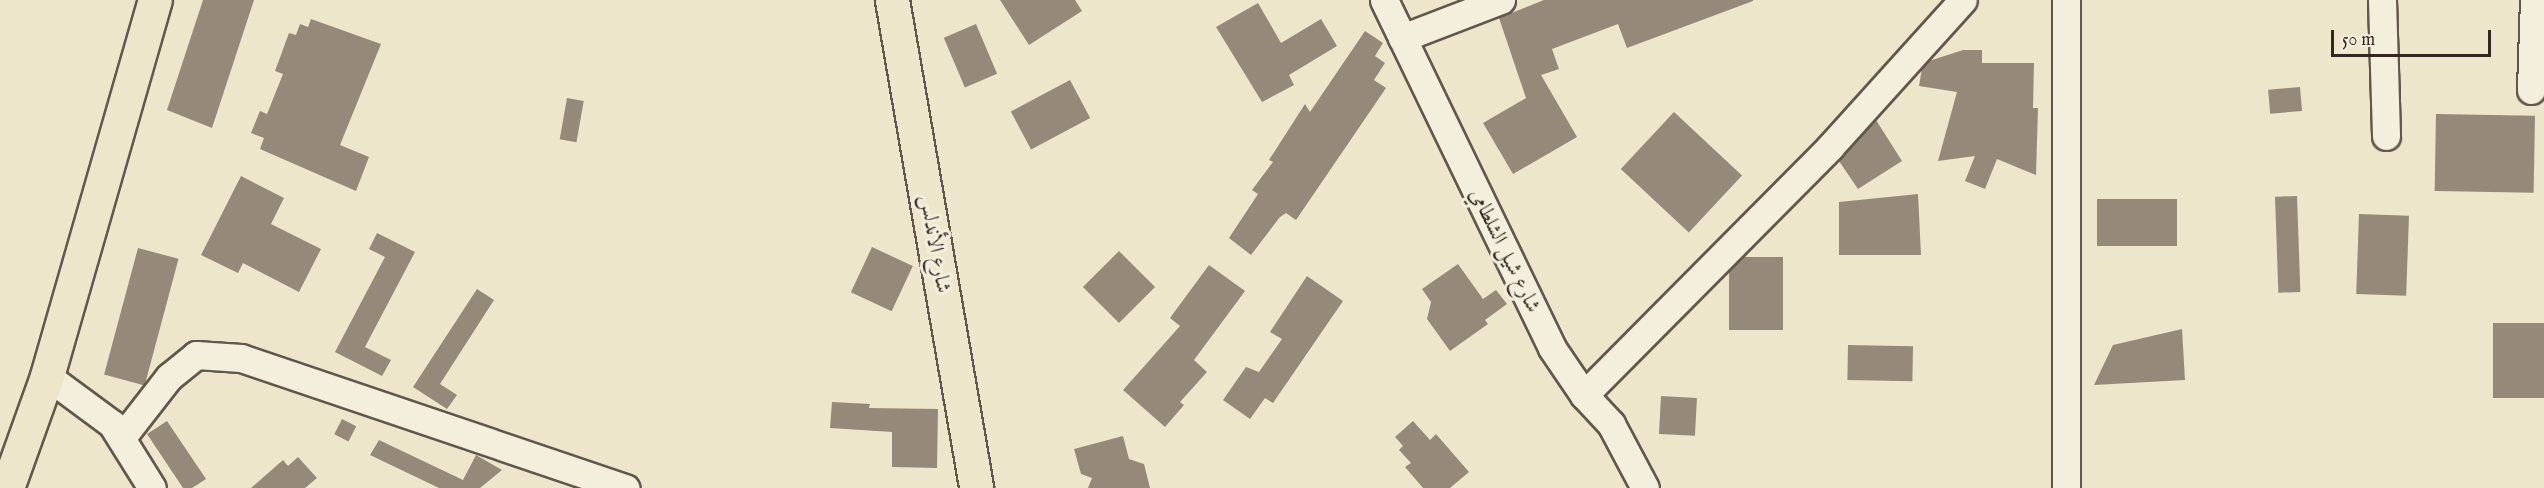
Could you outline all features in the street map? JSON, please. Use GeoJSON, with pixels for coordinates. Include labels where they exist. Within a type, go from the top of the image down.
{"type":"FeatureCollection","features":[{"type":"Feature","properties":{"kind":"main road"},"geometry":{"type":"LineString","coordinates":[[7,488],[47,376],[155,0]]}},
{"type":"Feature","properties":{"kind":"main road","name":"شارع الأندلس"},"geometry":{"type":"LineString","coordinates":[[892,0],[976,488]]}},
{"type":"Feature","properties":{"kind":"street","name":"شارع شيل الشلطامي"},"geometry":{"type":"LineString","coordinates":[[1384,0],[1552,348],[1584,395],[1611,424],[1645,488]]}},
{"type":"Feature","properties":{"kind":"street"},"geometry":{"type":"LineString","coordinates":[[1402,38],[1501,0]]}},
{"type":"Feature","properties":{"kind":"street"},"geometry":{"type":"LineString","coordinates":[[1584,395],[1830,147],[1963,0]]}},
{"type":"Feature","properties":{"kind":"street"},"geometry":{"type":"LineString","coordinates":[[2066,0],[2067,488]]}},
{"type":"Feature","properties":{"kind":"street"},"geometry":{"type":"LineString","coordinates":[[2382,0],[2386,136]]}},
{"type":"Feature","properties":{"kind":"street"},"geometry":{"type":"LineString","coordinates":[[2531,90],[2534,0]]}},
{"type":"Feature","properties":{"kind":"street"},"geometry":{"type":"LineString","coordinates":[[123,436],[170,377],[196,355],[240,358],[626,488]]}},
{"type":"Feature","properties":{"kind":"street"},"geometry":{"type":"LineString","coordinates":[[47,376],[112,424],[123,436],[152,488]]}},
{"type":"Feature","properties":{"kind":"building"},"geometry":{"type":"Polygon","coordinates":[[[203,0],[254,0],[212,128],[167,110],[203,0]]]}},
{"type":"Feature","properties":{"kind":"building"},"geometry":{"type":"Polygon","coordinates":[[[1000,0],[1075,0],[1082,11],[1029,45],[1000,0]]]}},
{"type":"Feature","properties":{"kind":"building"},"geometry":{"type":"Polygon","coordinates":[[[1544,0],[1753,1],[1627,48],[1618,24],[1552,49],[1559,69],[1541,75],[1577,137],[1513,174],[1483,123],[1526,98],[1499,18],[1544,0]]]}},
{"type":"Feature","properties":{"kind":"building"},"geometry":{"type":"Polygon","coordinates":[[[1258,3],[1281,43],[1321,19],[1337,46],[1289,75],[1294,85],[1262,102],[1216,27],[1258,3]]]}},
{"type":"Feature","properties":{"kind":"building"},"geometry":{"type":"Polygon","coordinates":[[[311,19],[381,44],[340,145],[369,157],[356,191],[260,149],[264,138],[251,133],[260,111],[267,114],[283,74],[275,71],[289,33],[296,35],[300,24],[308,27],[311,19]]]}},
{"type":"Feature","properties":{"kind":"building"},"geometry":{"type":"Polygon","coordinates":[[[976,24],[997,74],[965,87],[944,38],[976,24]]]}},
{"type":"Feature","properties":{"kind":"building"},"geometry":{"type":"Polygon","coordinates":[[[1365,31],[1383,43],[1375,56],[1385,63],[1374,80],[1386,88],[1296,220],[1286,213],[1280,217],[1251,255],[1229,238],[1258,194],[1252,190],[1273,162],[1269,160],[1305,104],[1310,112],[1365,31]]]}},
{"type":"Feature","properties":{"kind":"building"},"geometry":{"type":"Polygon","coordinates":[[[1963,50],[1982,50],[1982,63],[2034,63],[2033,108],[2038,108],[2036,175],[1997,159],[1985,189],[1965,181],[1975,156],[1938,161],[1957,92],[1919,86],[1922,68],[1929,61],[1963,50]]]}},
{"type":"Feature","properties":{"kind":"building"},"geometry":{"type":"Polygon","coordinates":[[[1070,80],[1090,118],[1031,149],[1011,111],[1070,80]]]}},
{"type":"Feature","properties":{"kind":"building"},"geometry":{"type":"Polygon","coordinates":[[[2300,87],[2302,111],[2270,114],[2268,90],[2300,87]]]}},
{"type":"Feature","properties":{"kind":"building"},"geometry":{"type":"Polygon","coordinates":[[[567,98],[584,101],[576,142],[560,139],[567,98]]]}},
{"type":"Feature","properties":{"kind":"building"},"geometry":{"type":"Polygon","coordinates":[[[1674,112],[1742,175],[1689,232],[1621,169],[1674,112]]]}},
{"type":"Feature","properties":{"kind":"building"},"geometry":{"type":"Polygon","coordinates":[[[2436,114],[2535,116],[2534,193],[2435,191],[2436,114]]]}},
{"type":"Feature","properties":{"kind":"building"},"geometry":{"type":"Polygon","coordinates":[[[1876,120],[1902,161],[1858,189],[1839,161],[1876,120]]]}},
{"type":"Feature","properties":{"kind":"building"},"geometry":{"type":"Polygon","coordinates":[[[241,176],[284,198],[271,224],[321,249],[299,292],[243,263],[238,273],[201,255],[241,176]]]}},
{"type":"Feature","properties":{"kind":"building"},"geometry":{"type":"Polygon","coordinates":[[[1918,194],[1921,255],[1839,255],[1839,202],[1918,194]]]}},
{"type":"Feature","properties":{"kind":"building"},"geometry":{"type":"Polygon","coordinates":[[[2297,196],[2300,292],[2278,293],[2275,197],[2297,196]]]}},
{"type":"Feature","properties":{"kind":"building"},"geometry":{"type":"Polygon","coordinates":[[[2097,199],[2177,199],[2177,246],[2097,246],[2097,199]]]}},
{"type":"Feature","properties":{"kind":"building"},"geometry":{"type":"Polygon","coordinates":[[[2359,214],[2409,216],[2406,296],[2356,294],[2359,214]]]}},
{"type":"Feature","properties":{"kind":"building"},"geometry":{"type":"Polygon","coordinates":[[[377,233],[415,252],[365,347],[391,360],[382,376],[335,352],[385,257],[369,249],[377,233]]]}},
{"type":"Feature","properties":{"kind":"building"},"geometry":{"type":"Polygon","coordinates":[[[872,247],[913,266],[892,311],[851,292],[872,247]]]}},
{"type":"Feature","properties":{"kind":"building"},"geometry":{"type":"Polygon","coordinates":[[[138,248],[179,259],[145,385],[104,375],[138,248]]]}},
{"type":"Feature","properties":{"kind":"building"},"geometry":{"type":"Polygon","coordinates":[[[1119,251],[1155,287],[1119,323],[1083,287],[1119,251]]]}},
{"type":"Feature","properties":{"kind":"building"},"geometry":{"type":"Polygon","coordinates":[[[1743,257],[1783,257],[1783,330],[1729,330],[1729,271],[1743,257]]]}},
{"type":"Feature","properties":{"kind":"building"},"geometry":{"type":"Polygon","coordinates":[[[1458,264],[1483,299],[1496,290],[1507,304],[1485,320],[1488,324],[1450,351],[1427,319],[1431,302],[1422,289],[1458,264]]]}},
{"type":"Feature","properties":{"kind":"building"},"geometry":{"type":"Polygon","coordinates":[[[1209,265],[1245,291],[1194,360],[1207,372],[1180,402],[1184,405],[1165,427],[1123,390],[1180,326],[1170,318],[1209,265]]]}},
{"type":"Feature","properties":{"kind":"building"},"geometry":{"type":"Polygon","coordinates":[[[1307,276],[1343,301],[1273,403],[1265,398],[1250,419],[1223,400],[1246,367],[1259,372],[1282,339],[1270,332],[1307,276]]]}},
{"type":"Feature","properties":{"kind":"building"},"geometry":{"type":"Polygon","coordinates":[[[477,289],[494,300],[440,384],[457,395],[447,409],[413,387],[477,289]]]}},
{"type":"Feature","properties":{"kind":"building"},"geometry":{"type":"Polygon","coordinates":[[[2493,323],[2544,323],[2544,398],[2493,398],[2493,323]]]}},
{"type":"Feature","properties":{"kind":"building"},"geometry":{"type":"Polygon","coordinates":[[[2182,329],[2185,380],[2094,385],[2113,345],[2182,329]]]}},
{"type":"Feature","properties":{"kind":"building"},"geometry":{"type":"Polygon","coordinates":[[[1848,345],[1913,346],[1912,381],[1847,380],[1848,345]]]}},
{"type":"Feature","properties":{"kind":"building"},"geometry":{"type":"Polygon","coordinates":[[[1661,396],[1697,398],[1695,436],[1659,434],[1661,396]]]}},
{"type":"Feature","properties":{"kind":"building"},"geometry":{"type":"Polygon","coordinates":[[[832,402],[870,404],[869,408],[938,409],[937,468],[892,467],[892,432],[830,428],[832,402]]]}},
{"type":"Feature","properties":{"kind":"building"},"geometry":{"type":"Polygon","coordinates":[[[342,419],[356,426],[349,441],[334,434],[342,419]]]}},
{"type":"Feature","properties":{"kind":"building"},"geometry":{"type":"Polygon","coordinates":[[[167,421],[206,479],[192,488],[183,488],[147,434],[167,421]]]}},
{"type":"Feature","properties":{"kind":"building"},"geometry":{"type":"Polygon","coordinates":[[[1413,421],[1430,440],[1436,434],[1469,472],[1450,488],[1423,488],[1405,467],[1411,463],[1399,450],[1403,446],[1395,437],[1413,421]]]}},
{"type":"Feature","properties":{"kind":"building"},"geometry":{"type":"Polygon","coordinates":[[[1123,436],[1129,459],[1144,464],[1150,488],[1088,488],[1092,478],[1081,474],[1074,449],[1123,436]]]}},
{"type":"Feature","properties":{"kind":"building"},"geometry":{"type":"Polygon","coordinates":[[[379,440],[463,480],[476,455],[502,470],[480,488],[439,488],[370,455],[379,440]]]}},
{"type":"Feature","properties":{"kind":"building"},"geometry":{"type":"Polygon","coordinates":[[[298,457],[317,478],[305,488],[251,488],[283,460],[288,466],[298,457]]]}}]}
